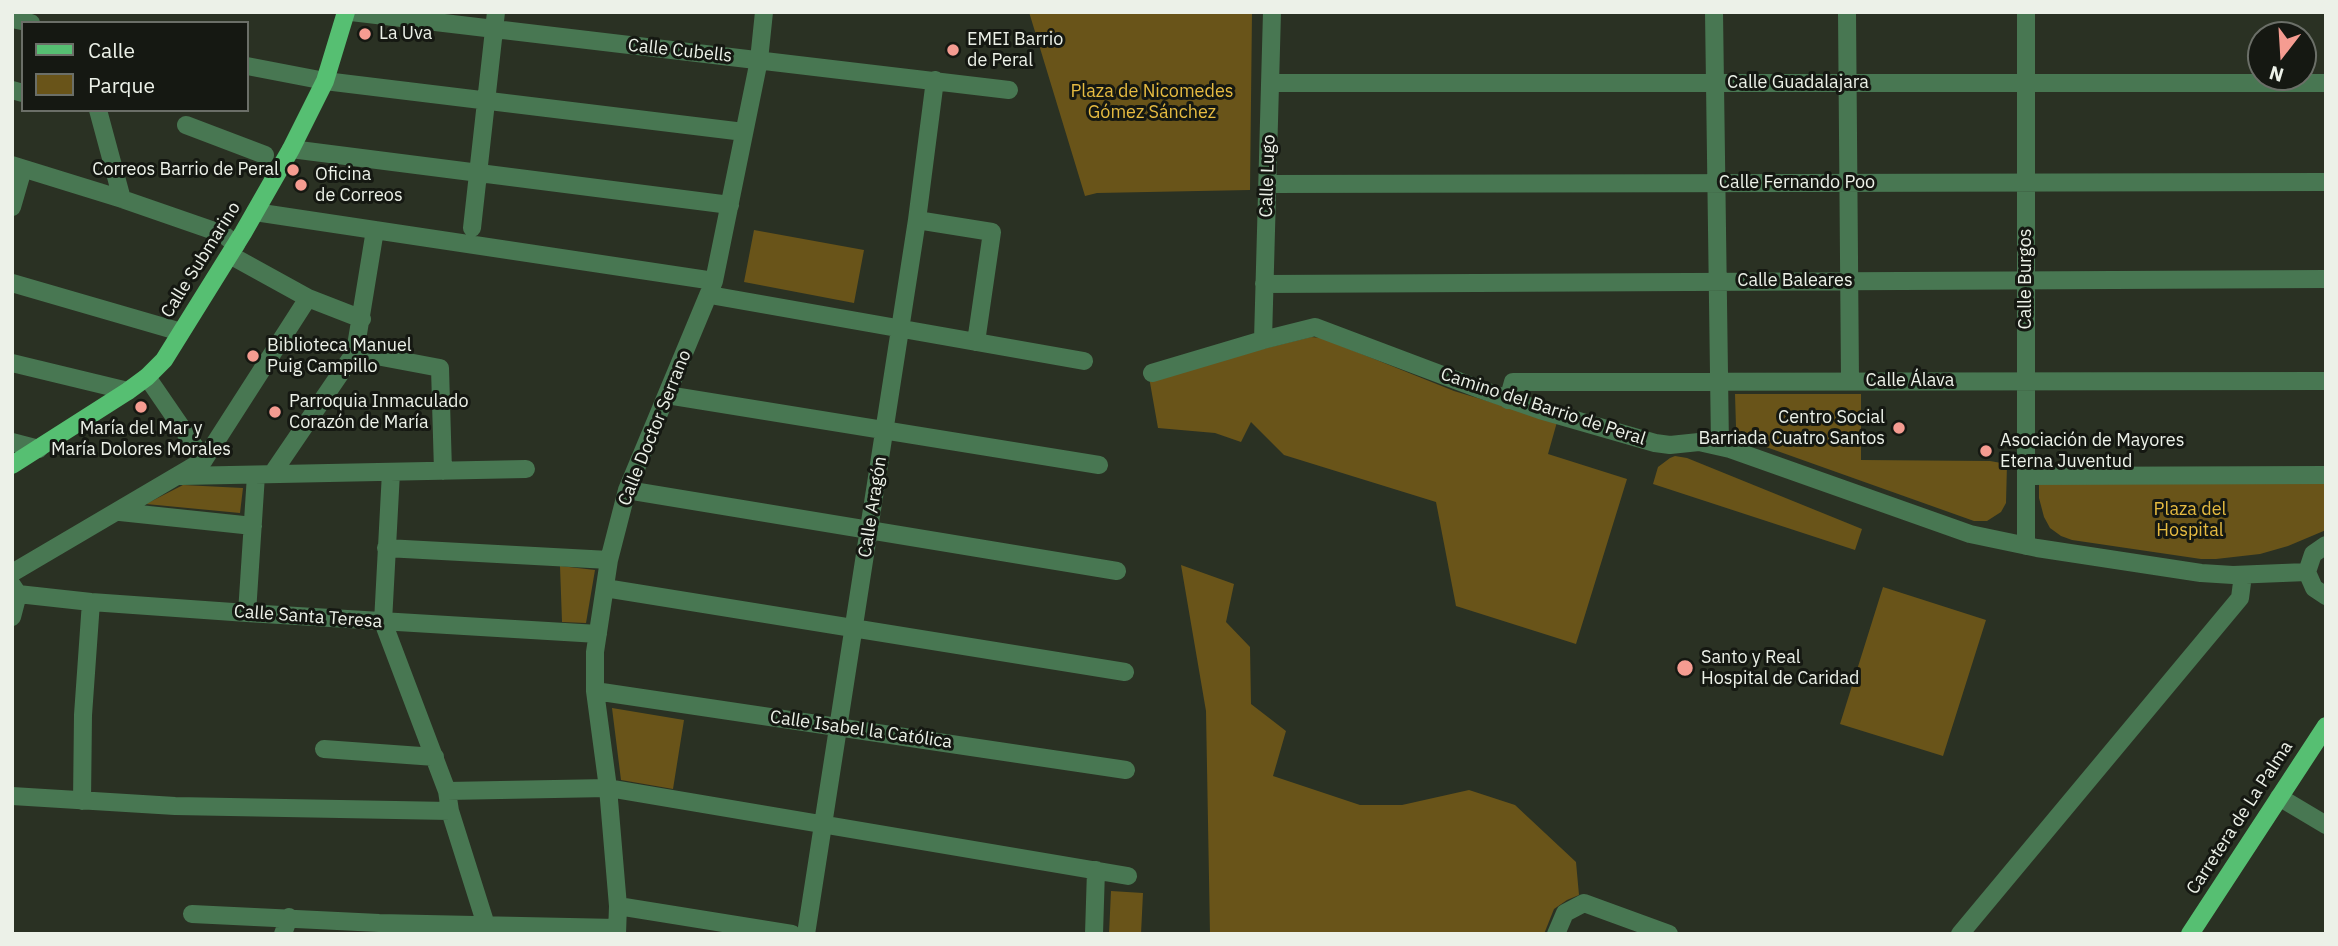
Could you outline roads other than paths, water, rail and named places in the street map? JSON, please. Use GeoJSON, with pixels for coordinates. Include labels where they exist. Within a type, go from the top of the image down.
{"type":"FeatureCollection","features":[{"type":"Feature","properties":{"kind":"main road","name":"Calle Submarino"},"geometry":{"type":"LineString","coordinates":[[12,465],[128,391],[164,360],[233,250],[290,149],[325,81],[348,12]]}},
{"type":"Feature","properties":{"kind":"main road","name":"Carretera de La Palma"},"geometry":{"type":"LineString","coordinates":[[2190,934],[2326,726]]}},
{"type":"Feature","properties":{"kind":"street","name":"Calle Cubells"},"geometry":{"type":"LineString","coordinates":[[348,12],[495,21],[759,60],[1009,90]]}},
{"type":"Feature","properties":{"kind":"street","name":"Calle Doctor Serrano"},"geometry":{"type":"LineString","coordinates":[[617,931],[618,906],[608,788],[595,691],[595,652],[609,560],[627,490],[712,288],[759,60],[764,12]]}},
{"type":"Feature","properties":{"kind":"street","name":"Calle Lugo"},"geometry":{"type":"LineString","coordinates":[[1263,340],[1272,12]]}},
{"type":"Feature","properties":{"kind":"street"},"geometry":{"type":"LineString","coordinates":[[1714,12],[1720,446]]}},
{"type":"Feature","properties":{"kind":"street"},"geometry":{"type":"LineString","coordinates":[[1847,12],[1850,381]]}},
{"type":"Feature","properties":{"kind":"street","name":"Calle Burgos"},"geometry":{"type":"LineString","coordinates":[[2026,12],[2026,546]]}},
{"type":"Feature","properties":{"kind":"street"},"geometry":{"type":"LineString","coordinates":[[472,228],[495,21]]}},
{"type":"Feature","properties":{"kind":"street"},"geometry":{"type":"LineString","coordinates":[[248,66],[325,81],[744,132]]}},
{"type":"Feature","properties":{"kind":"street","name":"Calle Aragón"},"geometry":{"type":"LineString","coordinates":[[806,934],[917,220],[935,80]]}},
{"type":"Feature","properties":{"kind":"street","name":"Calle Guadalajara"},"geometry":{"type":"LineString","coordinates":[[1270,83],[2326,83]]}},
{"type":"Feature","properties":{"kind":"street"},"geometry":{"type":"LineString","coordinates":[[94,112],[122,199]]}},
{"type":"Feature","properties":{"kind":"street"},"geometry":{"type":"LineString","coordinates":[[186,125],[265,155]]}},
{"type":"Feature","properties":{"kind":"street"},"geometry":{"type":"LineString","coordinates":[[290,149],[730,205]]}},
{"type":"Feature","properties":{"kind":"street"},"geometry":{"type":"LineString","coordinates":[[12,207],[18,167],[122,199],[222,233],[233,250],[308,298],[362,319]]}},
{"type":"Feature","properties":{"kind":"street","name":"Calle Fernando Poo"},"geometry":{"type":"LineString","coordinates":[[1268,184],[2326,182]]}},
{"type":"Feature","properties":{"kind":"street"},"geometry":{"type":"LineString","coordinates":[[255,212],[712,288],[900,329],[1084,361]]}},
{"type":"Feature","properties":{"kind":"street"},"geometry":{"type":"LineString","coordinates":[[917,220],[992,232],[976,342]]}},
{"type":"Feature","properties":{"kind":"street"},"geometry":{"type":"LineString","coordinates":[[247,613],[253,526],[264,474],[355,352],[375,230]]}},
{"type":"Feature","properties":{"kind":"street","name":"Calle Baleares"},"geometry":{"type":"LineString","coordinates":[[1264,284],[2326,278]]}},
{"type":"Feature","properties":{"kind":"street"},"geometry":{"type":"LineString","coordinates":[[12,283],[181,332]]}},
{"type":"Feature","properties":{"kind":"street"},"geometry":{"type":"LineString","coordinates":[[12,573],[120,512],[204,460],[308,298]]}},
{"type":"Feature","properties":{"kind":"street","name":"Camino del Barrio de Peral"},"geometry":{"type":"LineString","coordinates":[[1152,373],[1315,327],[1508,400],[1655,443],[1670,445],[1699,442],[1720,446],[1970,534],[2026,546]]}},
{"type":"Feature","properties":{"kind":"street"},"geometry":{"type":"LineString","coordinates":[[355,352],[440,368],[443,471]]}},
{"type":"Feature","properties":{"kind":"street"},"geometry":{"type":"LineString","coordinates":[[12,363],[128,391]]}},
{"type":"Feature","properties":{"kind":"street"},"geometry":{"type":"LineString","coordinates":[[147,377],[204,460]]}},
{"type":"Feature","properties":{"kind":"street","name":"Calle Álava"},"geometry":{"type":"LineString","coordinates":[[1508,400],[1514,382],[2326,381]]}},
{"type":"Feature","properties":{"kind":"street"},"geometry":{"type":"LineString","coordinates":[[667,395],[1099,465]]}},
{"type":"Feature","properties":{"kind":"street"},"geometry":{"type":"LineString","coordinates":[[12,442],[39,449]]}},
{"type":"Feature","properties":{"kind":"street"},"geometry":{"type":"LineString","coordinates":[[178,476],[526,469]]}},
{"type":"Feature","properties":{"kind":"street"},"geometry":{"type":"LineString","coordinates":[[391,472],[383,622],[447,791],[450,811],[486,925]]}},
{"type":"Feature","properties":{"kind":"street"},"geometry":{"type":"LineString","coordinates":[[2026,475],[2326,475]]}},
{"type":"Feature","properties":{"kind":"street"},"geometry":{"type":"LineString","coordinates":[[627,490],[1117,571]]}},
{"type":"Feature","properties":{"kind":"street"},"geometry":{"type":"LineString","coordinates":[[120,512],[253,526]]}},
{"type":"Feature","properties":{"kind":"street"},"geometry":{"type":"LineString","coordinates":[[2325,545],[2313,554],[2307,572],[2311,584],[2326,596]]}},
{"type":"Feature","properties":{"kind":"street"},"geometry":{"type":"LineString","coordinates":[[2026,546],[2201,573],[2243,575],[2307,572]]}},
{"type":"Feature","properties":{"kind":"street"},"geometry":{"type":"LineString","coordinates":[[386,548],[609,560]]}},
{"type":"Feature","properties":{"kind":"street"},"geometry":{"type":"LineString","coordinates":[[1960,934],[2240,598],[2243,575]]}},
{"type":"Feature","properties":{"kind":"street"},"geometry":{"type":"LineString","coordinates":[[605,588],[1125,672]]}},
{"type":"Feature","properties":{"kind":"street"},"geometry":{"type":"LineString","coordinates":[[12,617],[15,589]]}},
{"type":"Feature","properties":{"kind":"street","name":"Calle Santa Teresa"},"geometry":{"type":"LineString","coordinates":[[15,589],[91,601],[598,634]]}},
{"type":"Feature","properties":{"kind":"street"},"geometry":{"type":"LineString","coordinates":[[82,801],[83,715],[91,601]]}},
{"type":"Feature","properties":{"kind":"street","name":"Calle Isabel la Católica"},"geometry":{"type":"LineString","coordinates":[[595,691],[1126,770]]}},
{"type":"Feature","properties":{"kind":"street"},"geometry":{"type":"LineString","coordinates":[[324,749],[435,757]]}},
{"type":"Feature","properties":{"kind":"street"},"geometry":{"type":"LineString","coordinates":[[447,791],[608,788],[1128,876]]}},
{"type":"Feature","properties":{"kind":"street"},"geometry":{"type":"LineString","coordinates":[[12,796],[175,806],[450,811]]}},
{"type":"Feature","properties":{"kind":"street"},"geometry":{"type":"LineString","coordinates":[[2279,797],[2326,825]]}},
{"type":"Feature","properties":{"kind":"street"},"geometry":{"type":"LineString","coordinates":[[1094,934],[1097,870]]}},
{"type":"Feature","properties":{"kind":"street"},"geometry":{"type":"LineString","coordinates":[[1556,934],[1565,913],[1584,903],[1669,934]]}},
{"type":"Feature","properties":{"kind":"street"},"geometry":{"type":"LineString","coordinates":[[618,906],[792,934]]}},
{"type":"Feature","properties":{"kind":"street"},"geometry":{"type":"LineString","coordinates":[[192,914],[286,925],[334,934]]}},
{"type":"Feature","properties":{"kind":"street"},"geometry":{"type":"LineString","coordinates":[[286,925],[379,923],[617,931]]}},
{"type":"Feature","properties":{"kind":"place","name":"La Uva"},"geometry":{"type":"Point","coordinates":[365,34]}},
{"type":"Feature","properties":{"kind":"place","name":"EMEI Barrio de Peral"},"geometry":{"type":"Point","coordinates":[953,50]}},
{"type":"Feature","properties":{"kind":"place","name":"Correos Barrio de Peral"},"geometry":{"type":"Point","coordinates":[293,170]}},
{"type":"Feature","properties":{"kind":"place","name":"Oficina de Correos"},"geometry":{"type":"Point","coordinates":[301,185]}},
{"type":"Feature","properties":{"kind":"place","name":"Biblioteca Manuel Puig Campillo"},"geometry":{"type":"Point","coordinates":[253,356]}},
{"type":"Feature","properties":{"kind":"place","name":"María del Mar y María Dolores Morales"},"geometry":{"type":"Point","coordinates":[141,407]}},
{"type":"Feature","properties":{"kind":"place","name":"Parroquia Inmaculado Corazón de María"},"geometry":{"type":"Point","coordinates":[275,412]}},
{"type":"Feature","properties":{"kind":"place","name":"Centro Social Barriada Cuatro Santos"},"geometry":{"type":"Point","coordinates":[1899,428]}},
{"type":"Feature","properties":{"kind":"place","name":"Asociación de Mayores Eterna Juventud"},"geometry":{"type":"Point","coordinates":[1986,451]}},
{"type":"Feature","properties":{"kind":"place","name":"Santo y Real Hospital de Caridad"},"geometry":{"type":"Point","coordinates":[1685,668]}},
{"type":"Feature","properties":{"kind":"park label","name":"Plaza de Nicomedes Gómez Sánchez"},"geometry":{"type":"Point","coordinates":[1152,102]}},
{"type":"Feature","properties":{"kind":"park label","name":"Plaza del Hospital"},"geometry":{"type":"Point","coordinates":[2190,520]}}]}
